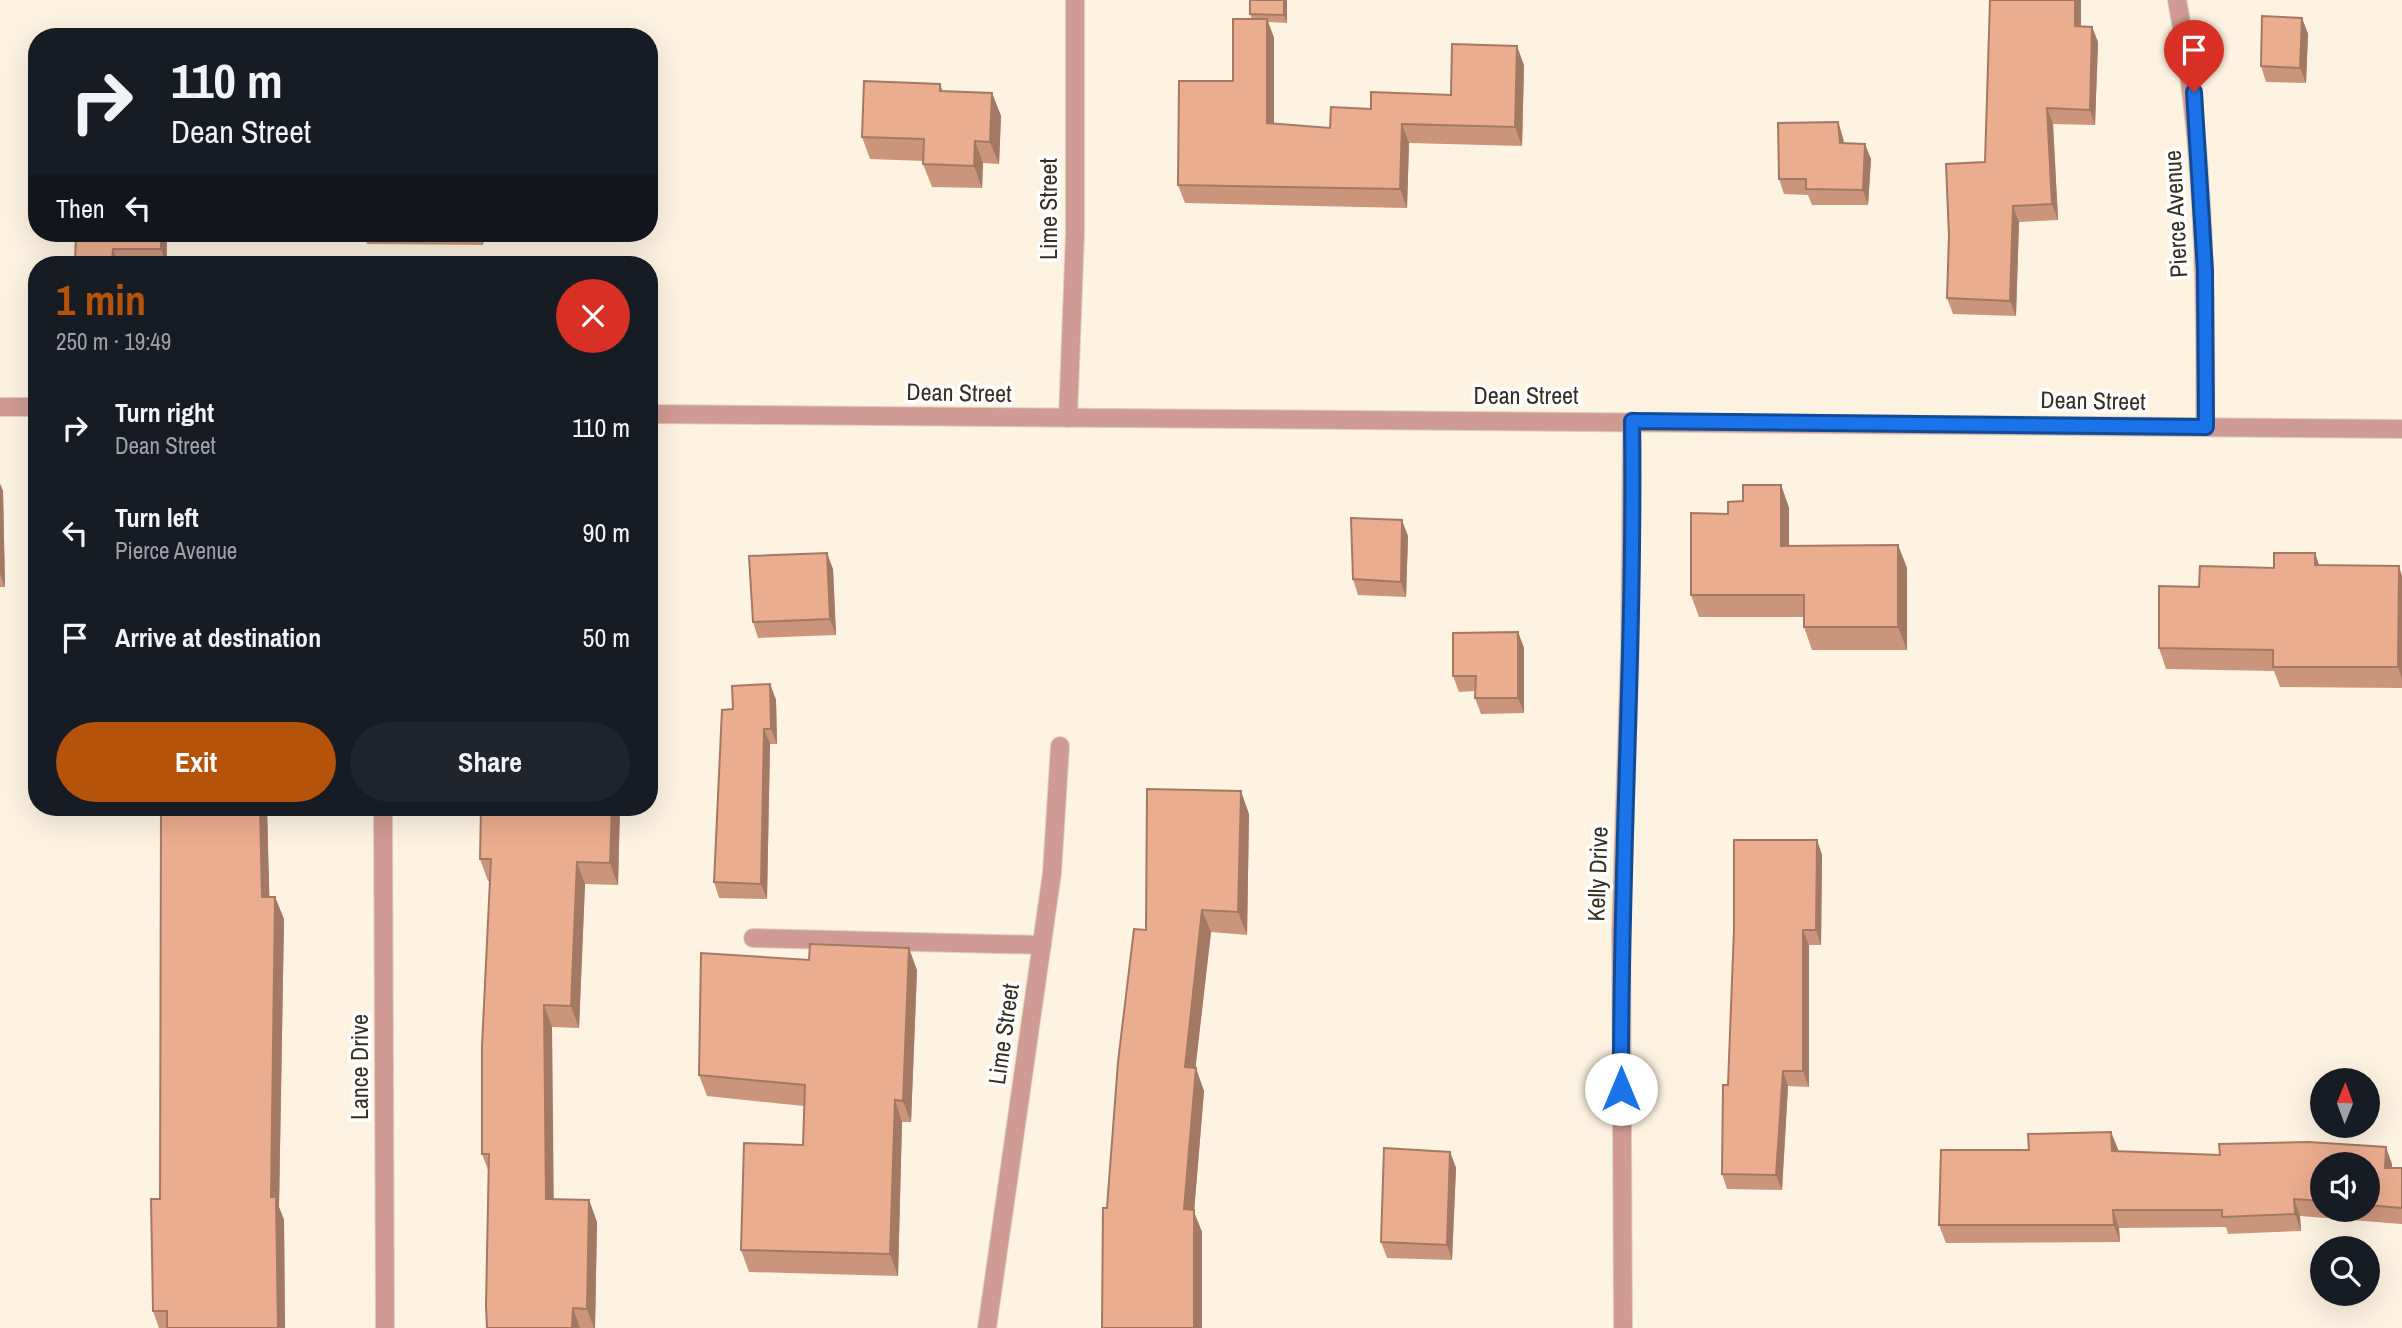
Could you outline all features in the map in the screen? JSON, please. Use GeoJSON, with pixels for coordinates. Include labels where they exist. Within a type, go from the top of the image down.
{"type":"FeatureCollection","features":[{"type":"Feature","properties":{"kind":"street","name":"Lime Street"},"geometry":{"type":"LineString","coordinates":[[1068,418],[1075,234],[1075,0]]}},
{"type":"Feature","properties":{"kind":"street","name":"Pierce Avenue"},"geometry":{"type":"LineString","coordinates":[[2177,0],[2194,92],[2205,271],[2206,427]]}},
{"type":"Feature","properties":{"kind":"street"},"geometry":{"type":"LineString","coordinates":[[0,407],[28,407]]}},
{"type":"Feature","properties":{"kind":"street","name":"Dean Street"},"geometry":{"type":"LineString","coordinates":[[658,414],[2402,429]]}},
{"type":"Feature","properties":{"kind":"street","name":"Kelly Drive"},"geometry":{"type":"LineString","coordinates":[[1623,1328],[1621,930],[1630,646],[1632,421]]}},
{"type":"Feature","properties":{"kind":"street","name":"Lime Street"},"geometry":{"type":"LineString","coordinates":[[987,1328],[1052,873],[1060,746]]}},
{"type":"Feature","properties":{"kind":"street","name":"Lance Drive"},"geometry":{"type":"LineString","coordinates":[[383,816],[385,1328]]}},
{"type":"Feature","properties":{"kind":"street"},"geometry":{"type":"LineString","coordinates":[[753,938],[1042,945]]}},
{"type":"Feature","properties":{"kind":"building"},"geometry":{"type":"Polygon","coordinates":[[[1250,0],[1284,0],[1284,15],[1250,14],[1250,0]]]}},
{"type":"Feature","properties":{"kind":"building"},"geometry":{"type":"Polygon","coordinates":[[[1990,0],[2075,0],[2075,26],[2092,27],[2090,110],[2047,108],[2052,204],[2013,206],[2010,301],[1947,298],[1949,236],[1946,164],[1985,162],[1990,0]]]}},
{"type":"Feature","properties":{"kind":"building"},"geometry":{"type":"Polygon","coordinates":[[[2262,16],[2302,18],[2300,68],[2261,66],[2262,16]]]}},
{"type":"Feature","properties":{"kind":"building"},"geometry":{"type":"Polygon","coordinates":[[[1233,19],[1267,19],[1267,123],[1330,128],[1331,107],[1371,109],[1371,92],[1451,95],[1452,44],[1517,46],[1515,127],[1402,124],[1400,189],[1178,185],[1179,81],[1233,81],[1233,19]]]}},
{"type":"Feature","properties":{"kind":"building"},"geometry":{"type":"Polygon","coordinates":[[[864,81],[940,84],[940,91],[992,93],[990,142],[975,141],[974,166],[923,164],[924,139],[862,137],[864,81]]]}},
{"type":"Feature","properties":{"kind":"building"},"geometry":{"type":"Polygon","coordinates":[[[1838,122],[1840,143],[1865,144],[1863,190],[1806,189],[1806,179],[1779,179],[1778,123],[1838,122]]]}},
{"type":"Feature","properties":{"kind":"building"},"geometry":{"type":"Polygon","coordinates":[[[76,242],[161,242],[161,249],[113,249],[113,256],[75,256],[76,242]]]}},
{"type":"Feature","properties":{"kind":"building"},"geometry":{"type":"Polygon","coordinates":[[[1743,485],[1781,485],[1781,546],[1898,545],[1898,627],[1804,627],[1804,595],[1691,595],[1691,513],[1728,514],[1728,502],[1743,501],[1743,485]]]}},
{"type":"Feature","properties":{"kind":"building"},"geometry":{"type":"Polygon","coordinates":[[[1351,518],[1402,520],[1401,582],[1353,579],[1351,518]]]}},
{"type":"Feature","properties":{"kind":"building"},"geometry":{"type":"Polygon","coordinates":[[[827,553],[830,619],[753,622],[749,556],[827,553]]]}},
{"type":"Feature","properties":{"kind":"building"},"geometry":{"type":"Polygon","coordinates":[[[2274,553],[2315,553],[2315,565],[2399,566],[2398,667],[2273,667],[2273,650],[2159,648],[2159,586],[2199,587],[2200,566],[2274,568],[2274,553]]]}},
{"type":"Feature","properties":{"kind":"building"},"geometry":{"type":"Polygon","coordinates":[[[1518,632],[1518,698],[1475,698],[1476,676],[1453,676],[1453,633],[1518,632]]]}},
{"type":"Feature","properties":{"kind":"building"},"geometry":{"type":"Polygon","coordinates":[[[770,684],[771,729],[764,729],[761,884],[714,882],[722,710],[733,709],[732,686],[770,684]]]}},
{"type":"Feature","properties":{"kind":"building"},"geometry":{"type":"Polygon","coordinates":[[[1147,789],[1241,791],[1238,912],[1202,910],[1185,1067],[1196,1068],[1184,1209],[1194,1210],[1194,1328],[1102,1328],[1103,1208],[1107,1208],[1118,1062],[1134,929],[1146,930],[1147,789]]]}},
{"type":"Feature","properties":{"kind":"building"},"geometry":{"type":"Polygon","coordinates":[[[161,816],[260,816],[262,897],[275,897],[271,1197],[276,1197],[278,1328],[167,1328],[167,1311],[153,1311],[151,1199],[160,1199],[161,816]]]}},
{"type":"Feature","properties":{"kind":"building"},"geometry":{"type":"Polygon","coordinates":[[[481,816],[612,816],[610,863],[577,862],[571,1006],[544,1005],[546,1199],[589,1200],[587,1309],[573,1308],[572,1328],[487,1328],[489,1154],[482,1154],[482,1046],[491,859],[480,859],[481,816]]]}},
{"type":"Feature","properties":{"kind":"building"},"geometry":{"type":"Polygon","coordinates":[[[1734,840],[1817,840],[1816,930],[1803,930],[1803,1071],[1783,1071],[1776,1175],[1722,1174],[1723,1085],[1728,1085],[1734,929],[1734,840]]]}},
{"type":"Feature","properties":{"kind":"building"},"geometry":{"type":"Polygon","coordinates":[[[810,944],[909,948],[903,1101],[895,1100],[890,1254],[741,1250],[744,1143],[803,1145],[805,1085],[699,1075],[701,953],[809,960],[810,944]]]}},
{"type":"Feature","properties":{"kind":"building"},"geometry":{"type":"Polygon","coordinates":[[[2111,1132],[2112,1151],[2220,1155],[2219,1144],[2309,1142],[2386,1147],[2385,1168],[2402,1168],[2402,1208],[2380,1206],[2380,1152],[2310,1152],[2310,1200],[2294,1199],[2295,1214],[2222,1217],[2222,1210],[2113,1210],[2114,1225],[1939,1225],[1941,1150],[2029,1150],[2028,1134],[2111,1132]]]}},
{"type":"Feature","properties":{"kind":"building"},"geometry":{"type":"Polygon","coordinates":[[[1384,1148],[1450,1152],[1447,1245],[1381,1242],[1384,1148]]]}},
{"type":"Feature","properties":{"kind":"route"},"geometry":{"type":"LineString","coordinates":[[1621,1089],[1621,930],[1630,646],[1632,421],[2206,427],[2205,271],[2194,92]]}}]}
